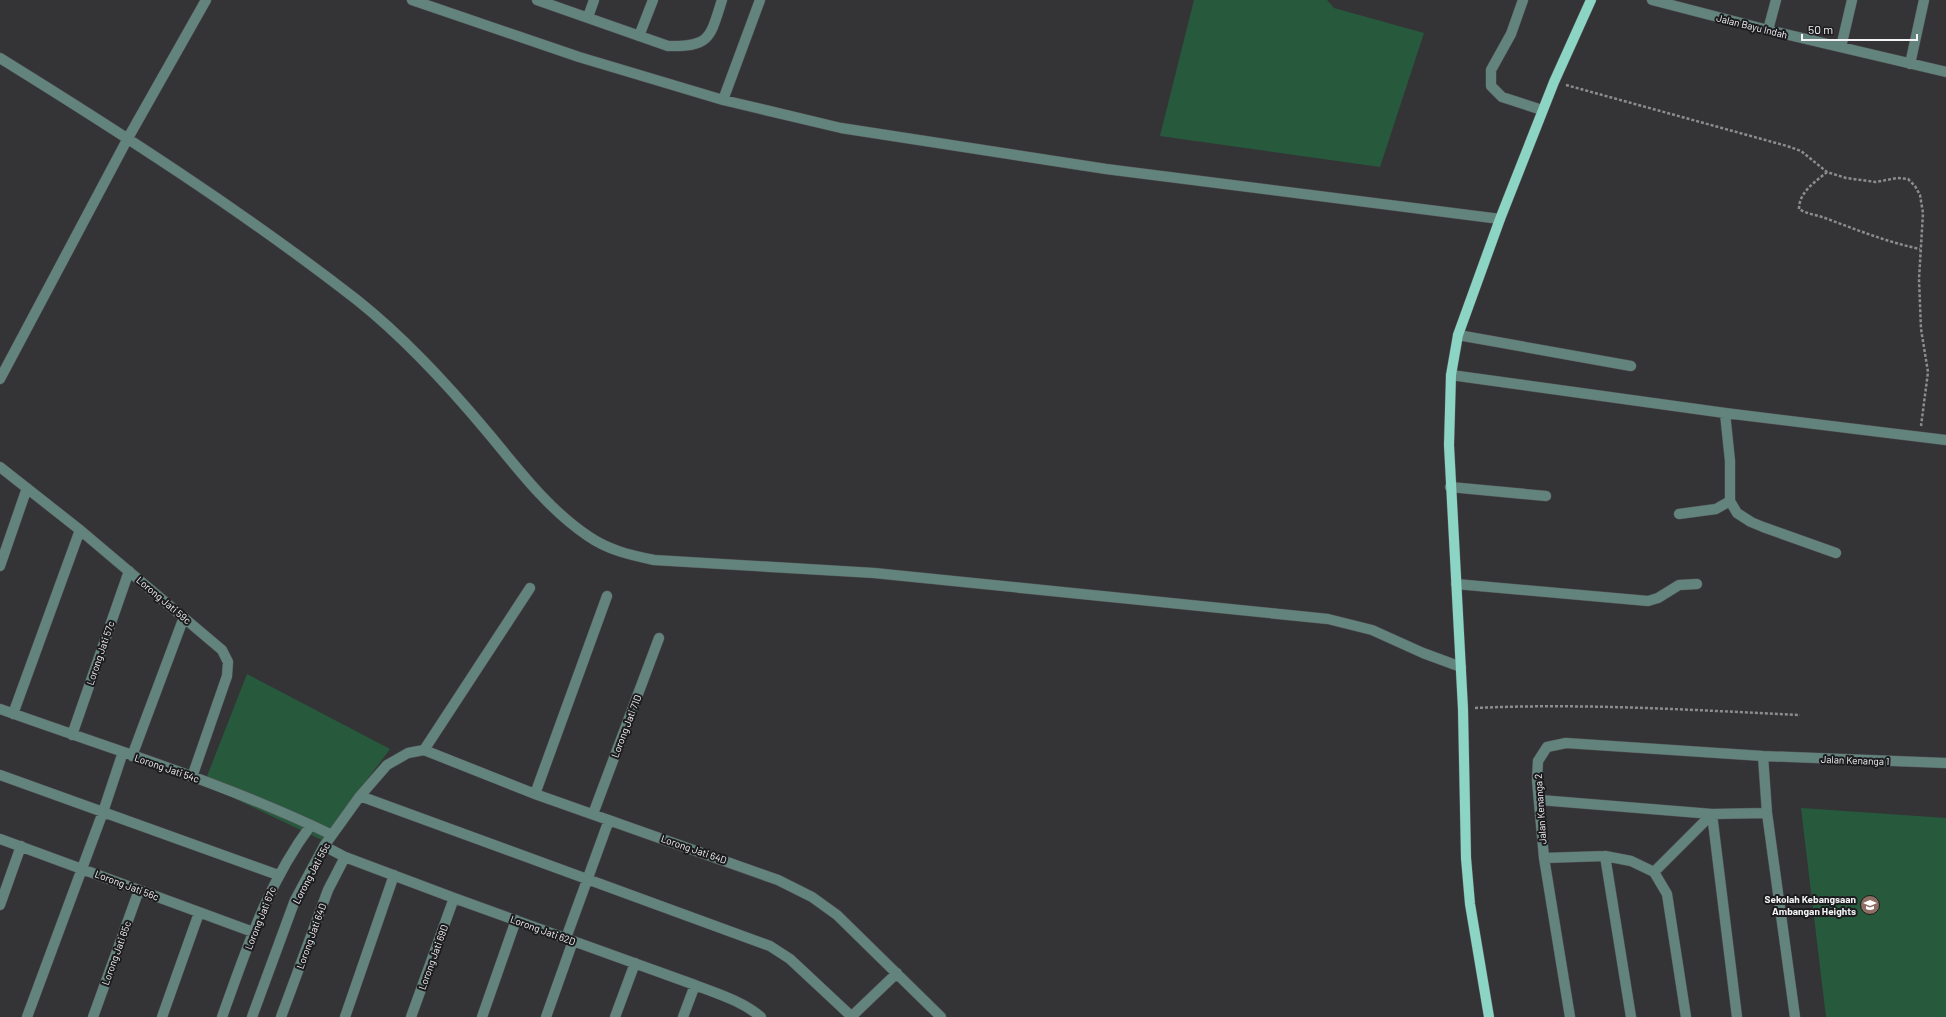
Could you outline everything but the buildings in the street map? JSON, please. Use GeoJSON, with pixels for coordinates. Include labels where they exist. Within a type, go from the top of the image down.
{"type":"FeatureCollection","features":[{"type":"Feature","properties":{"kind":"main road"},"geometry":{"type":"LineString","coordinates":[[1489,1017],[1477,953],[1469,896],[1464,804],[1463,709],[1450,487],[1449,445],[1451,375],[1458,335],[1500,219],[1542,110],[1591,0]]}},
{"type":"Feature","properties":{"kind":"street"},"geometry":{"type":"LineString","coordinates":[[0,379],[128,138],[206,0]]}},
{"type":"Feature","properties":{"kind":"street"},"geometry":{"type":"LineString","coordinates":[[412,0],[572,55],[723,100],[841,128],[1106,169],[1500,219]]}},
{"type":"Feature","properties":{"kind":"street"},"geometry":{"type":"LineString","coordinates":[[537,0],[668,46],[688,46],[703,42],[713,27],[722,0]]}},
{"type":"Feature","properties":{"kind":"street"},"geometry":{"type":"LineString","coordinates":[[588,17],[594,0]]}},
{"type":"Feature","properties":{"kind":"street"},"geometry":{"type":"LineString","coordinates":[[640,36],[653,0]]}},
{"type":"Feature","properties":{"kind":"street"},"geometry":{"type":"LineString","coordinates":[[723,100],[760,0]]}},
{"type":"Feature","properties":{"kind":"street"},"geometry":{"type":"LineString","coordinates":[[1523,0],[1511,34],[1491,70],[1491,86],[1502,97],[1542,110]]}},
{"type":"Feature","properties":{"kind":"street","name":"Jalan Bayu Indah"},"geometry":{"type":"LineString","coordinates":[[1652,0],[1665,2],[1768,30],[1946,72]]}},
{"type":"Feature","properties":{"kind":"street"},"geometry":{"type":"LineString","coordinates":[[1768,30],[1776,0]]}},
{"type":"Feature","properties":{"kind":"street"},"geometry":{"type":"LineString","coordinates":[[1841,47],[1852,0]]}},
{"type":"Feature","properties":{"kind":"street"},"geometry":{"type":"LineString","coordinates":[[1910,64],[1924,0]]}},
{"type":"Feature","properties":{"kind":"street"},"geometry":{"type":"LineString","coordinates":[[0,58],[128,138],[281,244],[358,301],[405,342],[460,400],[543,498],[588,536],[618,552],[654,560],[874,573],[1328,619],[1372,630],[1423,653],[1461,666]]}},
{"type":"Feature","properties":{"kind":"street"},"geometry":{"type":"LineString","coordinates":[[1458,335],[1631,366]]}},
{"type":"Feature","properties":{"kind":"street"},"geometry":{"type":"LineString","coordinates":[[1451,375],[1725,413],[1946,440]]}},
{"type":"Feature","properties":{"kind":"street"},"geometry":{"type":"LineString","coordinates":[[1725,413],[1730,461],[1730,501],[1737,513],[1751,522],[1836,552]]}},
{"type":"Feature","properties":{"kind":"street","name":"Lorong Jati 59c"},"geometry":{"type":"LineString","coordinates":[[0,467],[129,570],[222,650],[228,662],[226,676],[192,777]]}},
{"type":"Feature","properties":{"kind":"street"},"geometry":{"type":"LineString","coordinates":[[1450,487],[1546,496]]}},
{"type":"Feature","properties":{"kind":"street"},"geometry":{"type":"LineString","coordinates":[[0,566],[27,488]]}},
{"type":"Feature","properties":{"kind":"street"},"geometry":{"type":"LineString","coordinates":[[1678,514],[1716,509],[1730,501]]}},
{"type":"Feature","properties":{"kind":"street"},"geometry":{"type":"LineString","coordinates":[[13,714],[80,530]]}},
{"type":"Feature","properties":{"kind":"street","name":"Lorong Jati 57c"},"geometry":{"type":"LineString","coordinates":[[72,735],[129,570]]}},
{"type":"Feature","properties":{"kind":"street"},"geometry":{"type":"LineString","coordinates":[[1456,584],[1648,601],[1658,598],[1679,585],[1697,584]]}},
{"type":"Feature","properties":{"kind":"street"},"geometry":{"type":"LineString","coordinates":[[424,750],[530,588]]}},
{"type":"Feature","properties":{"kind":"street"},"geometry":{"type":"LineString","coordinates":[[535,794],[607,596]]}},
{"type":"Feature","properties":{"kind":"street"},"geometry":{"type":"LineString","coordinates":[[27,1017],[103,812],[184,616]]}},
{"type":"Feature","properties":{"kind":"street","name":"Lorong Jati 71D"},"geometry":{"type":"LineString","coordinates":[[593,814],[659,638]]}},
{"type":"Feature","properties":{"kind":"street","name":"Lorong Jati 54c"},"geometry":{"type":"LineString","coordinates":[[0,709],[192,777],[311,824],[332,835]]}},
{"type":"Feature","properties":{"kind":"street","name":"Jalan Kenanga 2"},"geometry":{"type":"LineString","coordinates":[[1570,1017],[1544,858],[1540,800],[1537,780],[1538,761],[1547,747],[1566,743],[1763,756]]}},
{"type":"Feature","properties":{"kind":"street","name":"Lorong Jati 55c"},"geometry":{"type":"LineString","coordinates":[[252,1017],[295,900],[324,846],[360,796],[387,765],[408,753],[424,750]]}},
{"type":"Feature","properties":{"kind":"street","name":"Lorong Jati 64D"},"geometry":{"type":"LineString","coordinates":[[424,750],[535,794],[778,880],[812,897],[837,915],[940,1017]]}},
{"type":"Feature","properties":{"kind":"street"},"geometry":{"type":"LineString","coordinates":[[1763,756],[1767,813],[1795,1017]]}},
{"type":"Feature","properties":{"kind":"street","name":"Jalan Kenanga 1"},"geometry":{"type":"LineString","coordinates":[[1763,756],[1946,763]]}},
{"type":"Feature","properties":{"kind":"street"},"geometry":{"type":"LineString","coordinates":[[0,775],[278,875]]}},
{"type":"Feature","properties":{"kind":"street"},"geometry":{"type":"LineString","coordinates":[[360,796],[588,878],[770,946],[790,958],[851,1017],[897,973]]}},
{"type":"Feature","properties":{"kind":"street"},"geometry":{"type":"LineString","coordinates":[[1540,800],[1712,814],[1767,813]]}},
{"type":"Feature","properties":{"kind":"street"},"geometry":{"type":"LineString","coordinates":[[1654,872],[1712,814]]}},
{"type":"Feature","properties":{"kind":"street"},"geometry":{"type":"LineString","coordinates":[[1712,814],[1737,1017]]}},
{"type":"Feature","properties":{"kind":"street"},"geometry":{"type":"LineString","coordinates":[[546,1017],[588,878],[609,820]]}},
{"type":"Feature","properties":{"kind":"street","name":"Lorong Jati 67c"},"geometry":{"type":"LineString","coordinates":[[222,1017],[265,902],[292,850],[311,824]]}},
{"type":"Feature","properties":{"kind":"street","name":"Lorong Jati 56c"},"geometry":{"type":"LineString","coordinates":[[0,839],[83,868],[199,913],[253,932]]}},
{"type":"Feature","properties":{"kind":"street"},"geometry":{"type":"LineString","coordinates":[[0,904],[21,846]]}},
{"type":"Feature","properties":{"kind":"street","name":"Lorong Jati 62D"},"geometry":{"type":"LineString","coordinates":[[324,846],[346,857],[454,898],[695,985],[733,1000],[750,1013],[761,1017]]}},
{"type":"Feature","properties":{"kind":"street"},"geometry":{"type":"LineString","coordinates":[[1606,856],[1631,1017]]}},
{"type":"Feature","properties":{"kind":"street"},"geometry":{"type":"LineString","coordinates":[[1544,858],[1606,856],[1631,861],[1654,872],[1667,894],[1686,1017]]}},
{"type":"Feature","properties":{"kind":"street","name":"Lorong Jati 64D"},"geometry":{"type":"LineString","coordinates":[[281,1017],[328,890],[346,857]]}},
{"type":"Feature","properties":{"kind":"street"},"geometry":{"type":"LineString","coordinates":[[345,1017],[394,875]]}},
{"type":"Feature","properties":{"kind":"street","name":"Lorong Jati 65c"},"geometry":{"type":"LineString","coordinates":[[93,1017],[139,890]]}},
{"type":"Feature","properties":{"kind":"street","name":"Lorong Jati 69D"},"geometry":{"type":"LineString","coordinates":[[411,1017],[454,898]]}},
{"type":"Feature","properties":{"kind":"street"},"geometry":{"type":"LineString","coordinates":[[162,1017],[199,913]]}},
{"type":"Feature","properties":{"kind":"street"},"geometry":{"type":"LineString","coordinates":[[482,1017],[516,920]]}},
{"type":"Feature","properties":{"kind":"street"},"geometry":{"type":"LineString","coordinates":[[615,1017],[635,963]]}},
{"type":"Feature","properties":{"kind":"street"},"geometry":{"type":"LineString","coordinates":[[683,1017],[695,985]]}},
{"type":"Feature","properties":{"kind":"path"},"geometry":{"type":"LineString","coordinates":[[1554,82],[1788,146],[1801,151],[1827,172],[1846,178],[1876,182],[1897,178],[1908,179],[1915,186],[1920,195],[1924,213],[1920,248],[1921,329],[1928,372],[1919,437]]}},
{"type":"Feature","properties":{"kind":"path"},"geometry":{"type":"LineString","coordinates":[[1827,172],[1802,194],[1799,202],[1799,209],[1805,213],[1817,215],[1891,242],[1920,248]]}},
{"type":"Feature","properties":{"kind":"path"},"geometry":{"type":"LineString","coordinates":[[1463,709],[1529,706],[1612,707],[1800,715]]}},
{"type":"Feature","properties":{"kind":"green space"},"geometry":{"type":"Polygon","coordinates":[[[1194,0],[1327,0],[1334,8],[1424,33],[1380,167],[1160,136],[1194,0]]]}},
{"type":"Feature","properties":{"kind":"green space"},"geometry":{"type":"Polygon","coordinates":[[[247,674],[390,749],[322,840],[204,784],[247,674]]]}},
{"type":"Feature","properties":{"kind":"green space","name":"Sekolah Kebangsaan Ambangan Heights"},"geometry":{"type":"Polygon","coordinates":[[[1801,808],[1946,818],[1946,1017],[1826,1017],[1801,808]]]}},
{"type":"Feature","properties":{"kind":"place","name":"Sekolah Kebangsaan Ambangan Heights"},"geometry":{"type":"Point","coordinates":[1870,905]}}]}
